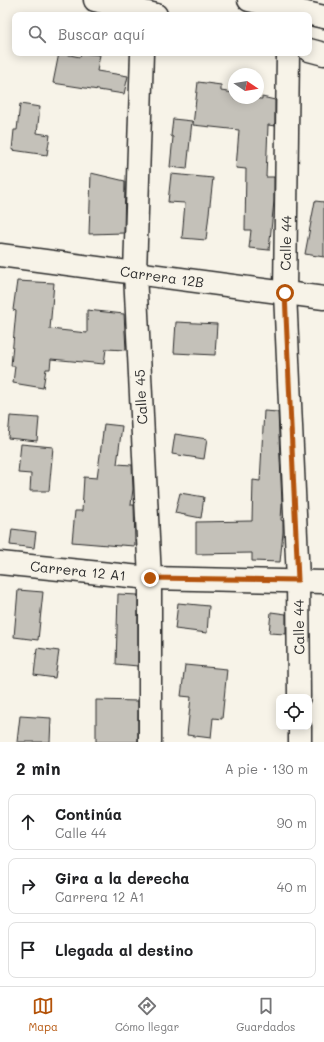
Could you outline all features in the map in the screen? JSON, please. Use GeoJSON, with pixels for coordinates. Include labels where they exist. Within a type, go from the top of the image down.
{"type":"FeatureCollection","features":[{"type":"Feature","properties":{"kind":"street"},"geometry":{"type":"LineString","coordinates":[[95,0],[146,11]]}},
{"type":"Feature","properties":{"kind":"street"},"geometry":{"type":"LineString","coordinates":[[249,0],[303,12]]}},
{"type":"Feature","properties":{"kind":"street"},"geometry":{"type":"LineString","coordinates":[[312,14],[324,17]]}},
{"type":"Feature","properties":{"kind":"street"},"geometry":{"type":"LineString","coordinates":[[312,51],[324,54]]}},
{"type":"Feature","properties":{"kind":"street","name":"Calle 45"},"geometry":{"type":"LineString","coordinates":[[142,56],[135,273],[150,578],[150,742]]}},
{"type":"Feature","properties":{"kind":"street","name":"Calle 44"},"geometry":{"type":"LineString","coordinates":[[288,56],[285,293],[298,580],[299,694]]}},
{"type":"Feature","properties":{"kind":"street","name":"Carrera 12B"},"geometry":{"type":"LineString","coordinates":[[0,255],[324,298]]}},
{"type":"Feature","properties":{"kind":"street","name":"Carrera 12 A1"},"geometry":{"type":"LineString","coordinates":[[0,563],[150,578],[298,580],[324,582]]}},
{"type":"Feature","properties":{"kind":"street"},"geometry":{"type":"LineString","coordinates":[[300,730],[300,742]]}},
{"type":"Feature","properties":{"kind":"building"},"geometry":{"type":"Polygon","coordinates":[[[58,56],[100,56],[97,71],[128,76],[124,94],[53,83],[58,56]]]}},
{"type":"Feature","properties":{"kind":"building"},"geometry":{"type":"Polygon","coordinates":[[[198,82],[221,85],[221,91],[228,92],[228,104],[264,104],[264,97],[275,100],[275,126],[268,125],[266,177],[274,177],[274,201],[269,250],[249,248],[251,230],[245,230],[246,169],[236,168],[239,130],[193,125],[198,82]]]}},
{"type":"Feature","properties":{"kind":"building"},"geometry":{"type":"Polygon","coordinates":[[[20,104],[40,107],[37,133],[50,135],[47,155],[12,150],[14,130],[17,130],[20,104]]]}},
{"type":"Feature","properties":{"kind":"building"},"geometry":{"type":"Polygon","coordinates":[[[173,119],[192,121],[187,169],[170,167],[173,119]]]}},
{"type":"Feature","properties":{"kind":"building"},"geometry":{"type":"Polygon","coordinates":[[[91,173],[125,181],[124,233],[89,234],[91,173]]]}},
{"type":"Feature","properties":{"kind":"building"},"geometry":{"type":"Polygon","coordinates":[[[171,174],[213,178],[206,240],[182,238],[185,203],[168,202],[171,174]]]}},
{"type":"Feature","properties":{"kind":"building"},"geometry":{"type":"Polygon","coordinates":[[[315,201],[324,202],[324,257],[305,254],[315,201]]]}},
{"type":"Feature","properties":{"kind":"building"},"geometry":{"type":"Polygon","coordinates":[[[17,281],[54,283],[50,329],[87,333],[87,310],[124,314],[126,350],[106,349],[104,364],[51,359],[50,369],[46,369],[43,388],[13,383],[15,366],[11,366],[16,311],[13,310],[17,281]]]}},
{"type":"Feature","properties":{"kind":"building"},"geometry":{"type":"Polygon","coordinates":[[[176,322],[217,324],[215,355],[174,353],[176,322]]]}},
{"type":"Feature","properties":{"kind":"building"},"geometry":{"type":"Polygon","coordinates":[[[264,411],[278,412],[282,504],[281,520],[283,521],[280,562],[252,561],[252,553],[196,554],[196,522],[252,521],[253,480],[260,481],[264,411]]]}},
{"type":"Feature","properties":{"kind":"building"},"geometry":{"type":"Polygon","coordinates":[[[10,416],[39,418],[37,441],[8,438],[10,416]]]}},
{"type":"Feature","properties":{"kind":"building"},"geometry":{"type":"Polygon","coordinates":[[[104,424],[122,426],[117,464],[132,465],[133,489],[131,505],[134,505],[135,546],[72,542],[75,511],[82,511],[84,477],[97,478],[104,424]]]}},
{"type":"Feature","properties":{"kind":"building"},"geometry":{"type":"Polygon","coordinates":[[[175,434],[207,439],[204,459],[172,454],[175,434]]]}},
{"type":"Feature","properties":{"kind":"building"},"geometry":{"type":"Polygon","coordinates":[[[21,444],[53,447],[49,491],[30,491],[31,474],[18,473],[21,444]]]}},
{"type":"Feature","properties":{"kind":"building"},"geometry":{"type":"Polygon","coordinates":[[[180,493],[204,497],[201,518],[175,513],[180,493]]]}},
{"type":"Feature","properties":{"kind":"building"},"geometry":{"type":"Polygon","coordinates":[[[12,529],[36,532],[34,548],[10,545],[12,529]]]}},
{"type":"Feature","properties":{"kind":"building"},"geometry":{"type":"Polygon","coordinates":[[[18,590],[43,592],[38,640],[14,637],[18,590]]]}},
{"type":"Feature","properties":{"kind":"building"},"geometry":{"type":"Polygon","coordinates":[[[118,594],[138,595],[138,666],[116,664],[118,594]]]}},
{"type":"Feature","properties":{"kind":"building"},"geometry":{"type":"Polygon","coordinates":[[[178,603],[209,606],[207,633],[175,629],[178,603]]]}},
{"type":"Feature","properties":{"kind":"building"},"geometry":{"type":"Polygon","coordinates":[[[271,612],[286,614],[286,634],[269,633],[271,612]]]}},
{"type":"Feature","properties":{"kind":"building"},"geometry":{"type":"Polygon","coordinates":[[[37,648],[59,651],[55,678],[34,675],[37,648]]]}},
{"type":"Feature","properties":{"kind":"building"},"geometry":{"type":"Polygon","coordinates":[[[185,665],[227,669],[222,719],[213,718],[211,738],[187,735],[191,697],[181,696],[185,665]]]}},
{"type":"Feature","properties":{"kind":"building"},"geometry":{"type":"Polygon","coordinates":[[[96,700],[138,701],[138,742],[96,742],[96,700]]]}},
{"type":"Feature","properties":{"kind":"building"},"geometry":{"type":"Polygon","coordinates":[[[20,716],[51,718],[50,742],[17,742],[20,716]]]}},
{"type":"Feature","properties":{"kind":"route"},"geometry":{"type":"LineString","coordinates":[[150,578],[298,580],[285,293]]}}]}
